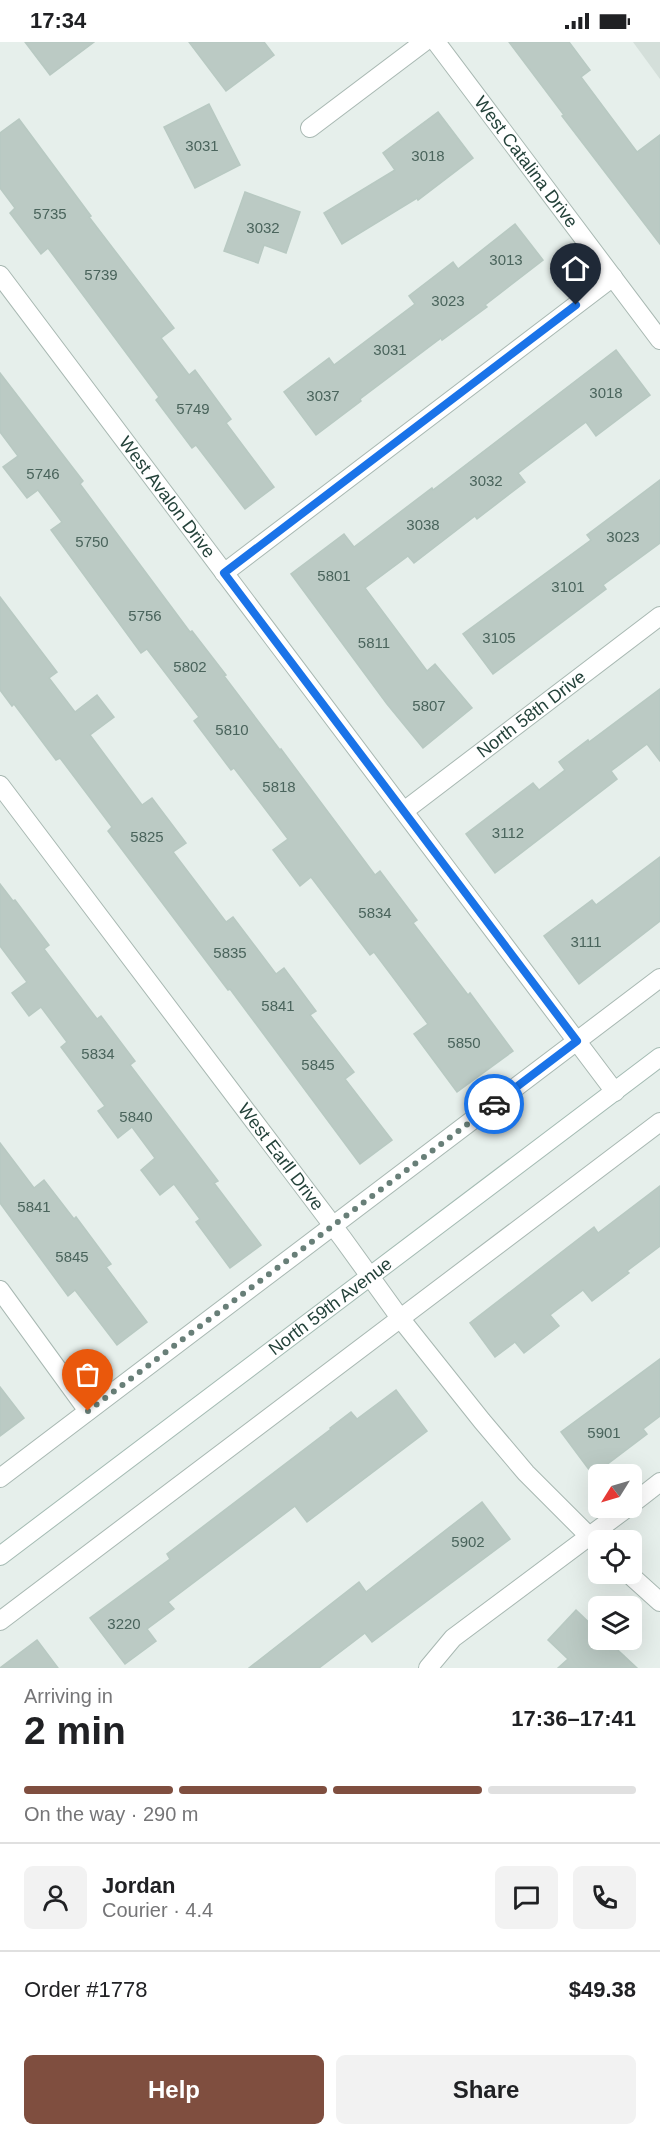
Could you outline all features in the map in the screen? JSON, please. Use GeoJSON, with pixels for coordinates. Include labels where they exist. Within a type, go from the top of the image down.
{"type":"FeatureCollection","features":[{"type":"Feature","properties":{"kind":"street"},"geometry":{"type":"LineString","coordinates":[[310,128],[424,42]]}},
{"type":"Feature","properties":{"kind":"street","name":"West Catalina Drive"},"geometry":{"type":"LineString","coordinates":[[436,42],[660,340]]}},
{"type":"Feature","properties":{"kind":"street","name":"West Avalon Drive"},"geometry":{"type":"LineString","coordinates":[[0,275],[615,1092]]}},
{"type":"Feature","properties":{"kind":"street"},"geometry":{"type":"LineString","coordinates":[[224,573],[613,277]]}},
{"type":"Feature","properties":{"kind":"street","name":"North 58th Drive"},"geometry":{"type":"LineString","coordinates":[[404,811],[660,616]]}},
{"type":"Feature","properties":{"kind":"street","name":"West Earll Drive"},"geometry":{"type":"LineString","coordinates":[[0,785],[400,1317],[526,1473],[588,1535]]}},
{"type":"Feature","properties":{"kind":"street"},"geometry":{"type":"LineString","coordinates":[[0,1478],[660,978]]}},
{"type":"Feature","properties":{"kind":"street","name":"North 59th Avenue"},"geometry":{"type":"LineString","coordinates":[[0,1556],[660,1057]]}},
{"type":"Feature","properties":{"kind":"street"},"geometry":{"type":"LineString","coordinates":[[0,1620],[660,1122]]}},
{"type":"Feature","properties":{"kind":"street"},"geometry":{"type":"LineString","coordinates":[[0,1290],[88,1411]]}},
{"type":"Feature","properties":{"kind":"street"},"geometry":{"type":"LineString","coordinates":[[642,1496],[660,1482]]}},
{"type":"Feature","properties":{"kind":"street"},"geometry":{"type":"LineString","coordinates":[[605,1530],[617,1518]]}},
{"type":"Feature","properties":{"kind":"street"},"geometry":{"type":"LineString","coordinates":[[428,1668],[453,1638],[588,1545]]}},
{"type":"Feature","properties":{"kind":"street"},"geometry":{"type":"LineString","coordinates":[[640,1584],[660,1602]]}},
{"type":"Feature","properties":{"kind":"shaded area"},"geometry":{"type":"Polygon","coordinates":[[[633,42],[660,42],[660,79],[633,42]]]}},
{"type":"Feature","properties":{"kind":"building"},"geometry":{"type":"Polygon","coordinates":[[[25,42],[94,42],[50,75],[25,42]]]}},
{"type":"Feature","properties":{"kind":"building"},"geometry":{"type":"Polygon","coordinates":[[[189,42],[264,42],[274,55],[226,91],[189,42]]]}},
{"type":"Feature","properties":{"kind":"building"},"geometry":{"type":"Polygon","coordinates":[[[509,42],[569,42],[590,70],[581,77],[637,152],[660,135],[660,244],[562,116],[564,115],[509,42]]]}},
{"type":"Feature","properties":{"kind":"building"},"geometry":{"type":"Polygon","coordinates":[[[209,104],[240,165],[195,188],[164,127],[209,104]]]}},
{"type":"Feature","properties":{"kind":"building"},"geometry":{"type":"Polygon","coordinates":[[[438,112],[473,158],[418,200],[417,198],[342,244],[324,213],[395,170],[383,153],[438,112]]]}},
{"type":"Feature","properties":{"kind":"building"},"geometry":{"type":"Polygon","coordinates":[[[19,119],[91,216],[89,217],[174,328],[161,338],[189,375],[195,370],[231,419],[226,423],[274,487],[245,509],[196,445],[192,448],[156,400],[159,397],[48,248],[41,254],[10,213],[15,208],[0,188],[0,133],[19,119]]]}},
{"type":"Feature","properties":{"kind":"building"},"geometry":{"type":"Polygon","coordinates":[[[245,192],[300,212],[286,253],[264,245],[258,263],[224,251],[245,192]]]}},
{"type":"Feature","properties":{"kind":"building"},"geometry":{"type":"Polygon","coordinates":[[[515,224],[543,260],[485,305],[487,307],[442,340],[441,338],[316,435],[284,392],[329,358],[334,365],[415,304],[409,296],[453,262],[458,269],[515,224]]]}},
{"type":"Feature","properties":{"kind":"building"},"geometry":{"type":"Polygon","coordinates":[[[616,350],[650,395],[596,436],[586,422],[518,473],[525,482],[477,519],[475,516],[414,563],[408,556],[365,588],[427,671],[435,664],[472,708],[423,748],[387,704],[291,574],[344,534],[354,547],[432,488],[433,490],[616,350]]]}},
{"type":"Feature","properties":{"kind":"building"},"geometry":{"type":"Polygon","coordinates":[[[0,373],[83,481],[80,484],[190,632],[192,631],[226,675],[224,676],[375,875],[380,871],[417,920],[413,923],[468,995],[470,993],[513,1051],[457,1092],[414,1034],[428,1024],[374,952],[370,955],[311,877],[300,886],[273,850],[288,839],[234,768],[231,770],[194,721],[199,717],[147,649],[141,653],[51,530],[62,522],[38,490],[27,498],[3,467],[18,456],[0,432],[0,373]]]}},
{"type":"Feature","properties":{"kind":"building"},"geometry":{"type":"Polygon","coordinates":[[[660,480],[660,543],[603,585],[606,589],[493,674],[463,634],[591,540],[587,535],[660,480]]]}},
{"type":"Feature","properties":{"kind":"building"},"geometry":{"type":"Polygon","coordinates":[[[0,597],[57,672],[49,678],[75,712],[97,695],[114,717],[90,735],[142,805],[152,798],[186,843],[173,852],[226,922],[233,917],[276,974],[284,968],[316,1011],[310,1015],[354,1072],[345,1079],[392,1140],[360,1164],[230,989],[228,990],[108,831],[112,827],[60,758],[56,760],[14,704],[12,706],[0,690],[0,597]]]}},
{"type":"Feature","properties":{"kind":"building"},"geometry":{"type":"Polygon","coordinates":[[[660,689],[660,761],[647,744],[611,771],[617,779],[495,873],[466,834],[533,783],[539,790],[565,770],[559,762],[660,689]]]}},
{"type":"Feature","properties":{"kind":"building"},"geometry":{"type":"Polygon","coordinates":[[[660,857],[660,921],[579,984],[544,936],[592,900],[596,905],[660,857]]]}},
{"type":"Feature","properties":{"kind":"building"},"geometry":{"type":"Polygon","coordinates":[[[0,884],[49,945],[44,949],[97,1019],[101,1016],[135,1061],[130,1065],[218,1181],[214,1183],[261,1245],[230,1268],[196,1222],[200,1219],[174,1184],[160,1195],[141,1170],[155,1158],[132,1127],[118,1138],[98,1111],[105,1106],[61,1047],[67,1042],[41,1007],[29,1016],[12,993],[27,982],[0,946],[0,884]]]}},
{"type":"Feature","properties":{"kind":"building"},"geometry":{"type":"Polygon","coordinates":[[[0,1143],[34,1188],[44,1180],[74,1219],[76,1217],[111,1264],[106,1267],[147,1322],[117,1345],[75,1290],[68,1296],[0,1203],[0,1143]]]}},
{"type":"Feature","properties":{"kind":"building"},"geometry":{"type":"Polygon","coordinates":[[[660,1186],[660,1246],[592,1301],[583,1290],[550,1315],[559,1326],[524,1353],[515,1342],[495,1357],[470,1323],[594,1227],[598,1233],[660,1186]]]}},
{"type":"Feature","properties":{"kind":"building"},"geometry":{"type":"Polygon","coordinates":[[[660,1359],[660,1416],[643,1429],[647,1434],[607,1464],[588,1464],[588,1468],[561,1432],[660,1359]]]}},
{"type":"Feature","properties":{"kind":"building"},"geometry":{"type":"Polygon","coordinates":[[[0,1387],[24,1418],[0,1436],[0,1387]]]}},
{"type":"Feature","properties":{"kind":"building"},"geometry":{"type":"Polygon","coordinates":[[[396,1390],[427,1431],[307,1522],[295,1506],[168,1602],[174,1609],[147,1629],[156,1641],[125,1664],[90,1618],[170,1559],[167,1554],[351,1412],[357,1419],[396,1390]]]}},
{"type":"Feature","properties":{"kind":"building"},"geometry":{"type":"Polygon","coordinates":[[[482,1502],[510,1539],[372,1642],[365,1633],[319,1668],[249,1668],[359,1582],[366,1592],[482,1502]]]}},
{"type":"Feature","properties":{"kind":"building"},"geometry":{"type":"Polygon","coordinates":[[[576,1610],[588,1621],[588,1650],[618,1650],[637,1668],[558,1668],[568,1659],[548,1640],[576,1610]]]}},
{"type":"Feature","properties":{"kind":"building"},"geometry":{"type":"Polygon","coordinates":[[[37,1640],[58,1668],[0,1668],[37,1640]]]}},
{"type":"Feature","properties":{"kind":"way so far"},"geometry":{"type":"LineString","coordinates":[[88,1411],[494,1104]]}},
{"type":"Feature","properties":{"kind":"route"},"geometry":{"type":"LineString","coordinates":[[494,1104],[577,1041],[224,573],[576,305]]}}]}
